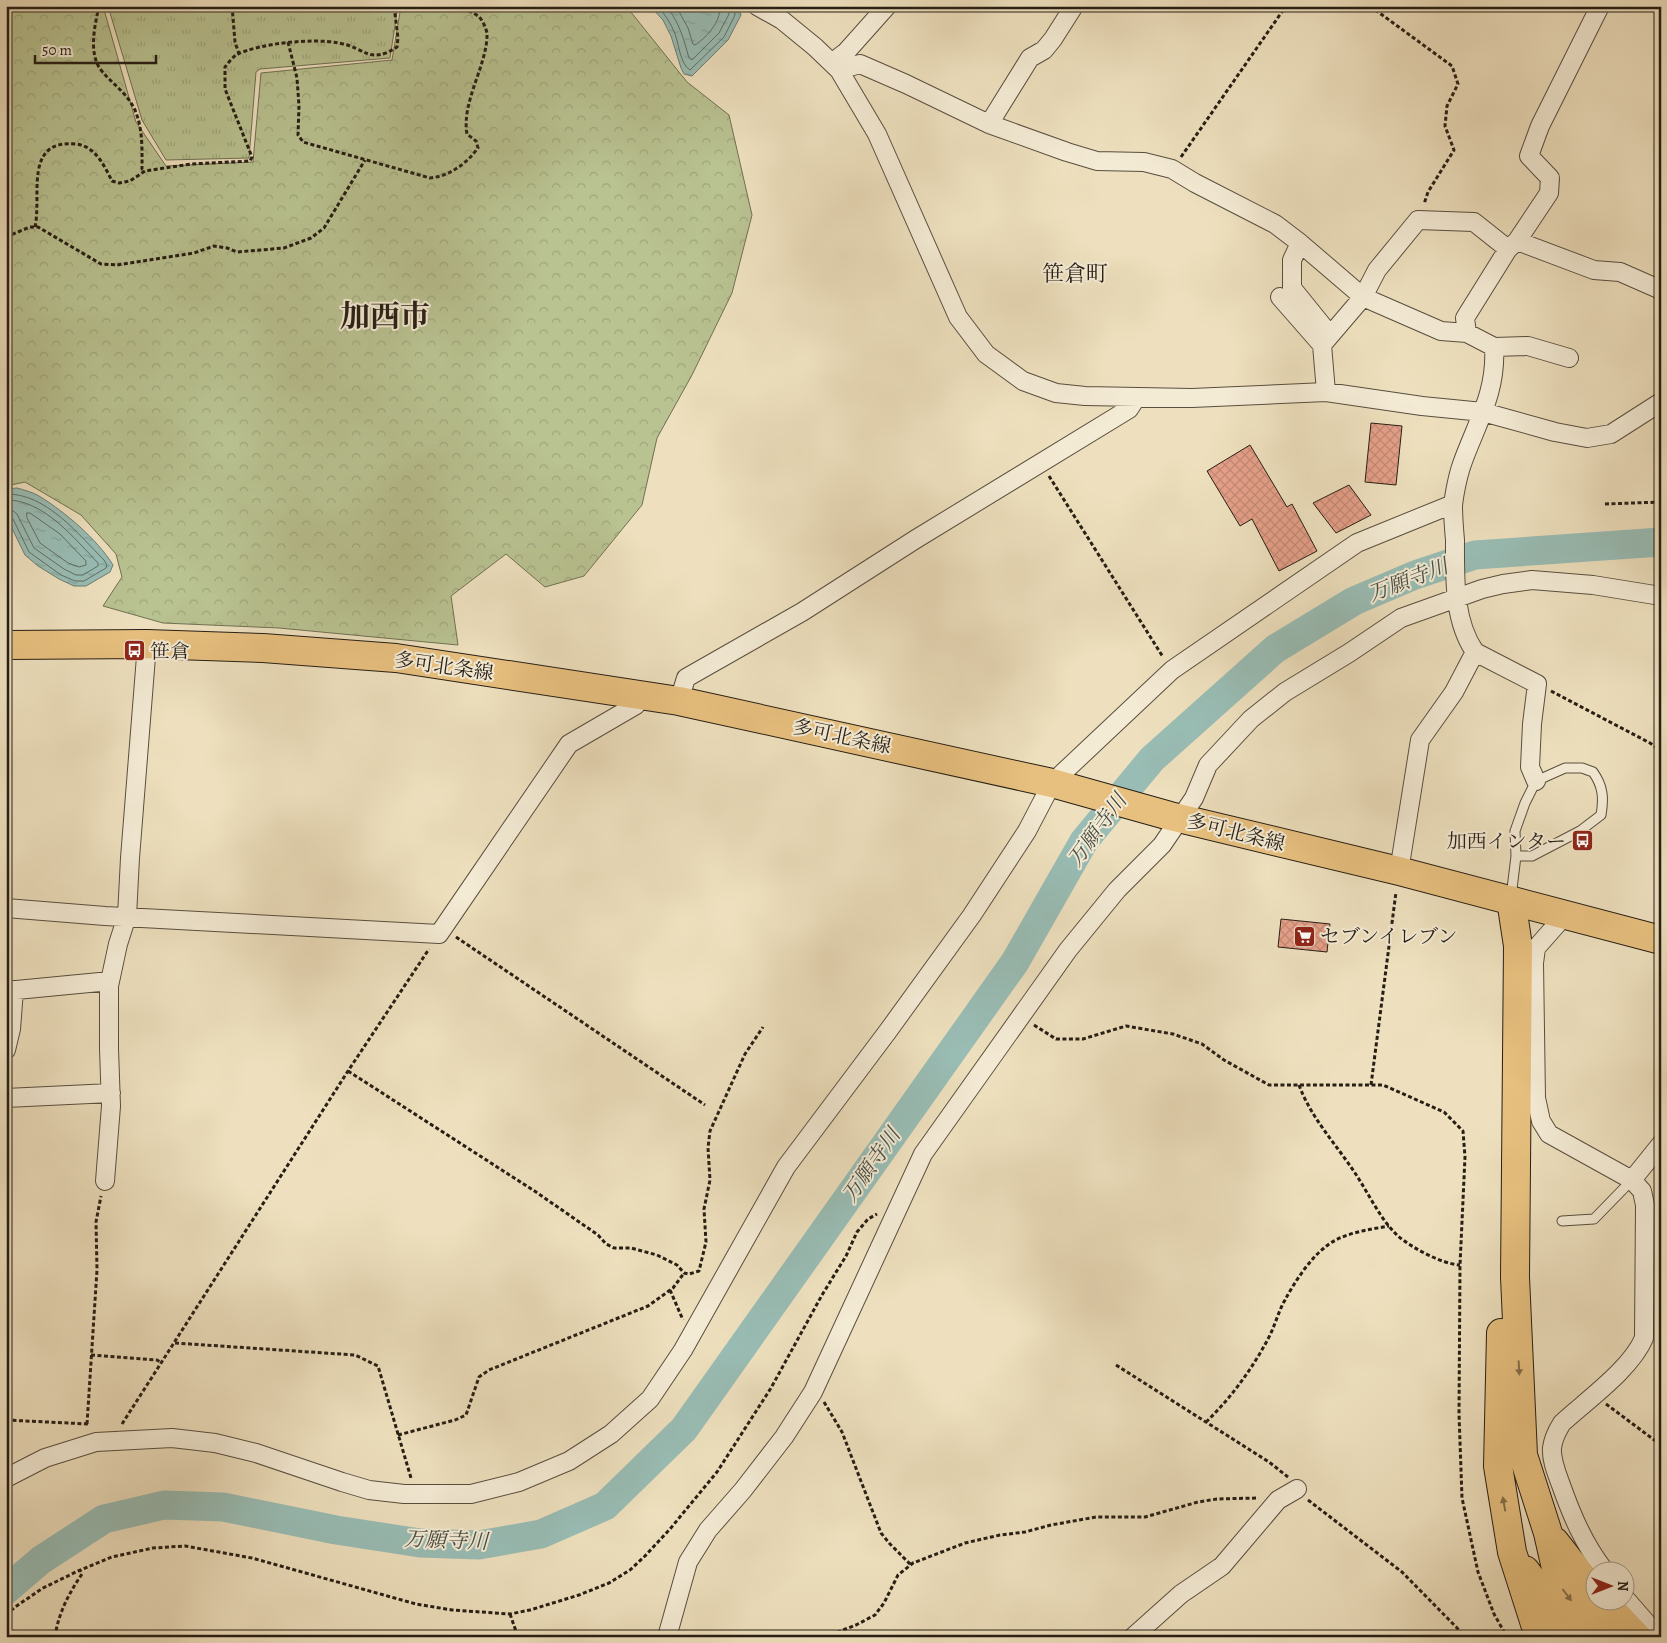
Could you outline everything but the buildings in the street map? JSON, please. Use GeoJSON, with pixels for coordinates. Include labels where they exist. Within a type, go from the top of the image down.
{"type":"FeatureCollection","features":[{"type":"Feature","properties":{"kind":"main road","name":"多可北条線"},"geometry":{"type":"LineString","coordinates":[[6,645],[147,644],[263,648],[396,658],[679,701],[1059,785],[1176,817],[1399,871],[1661,940]]}},
{"type":"Feature","properties":{"kind":"main road"},"geometry":{"type":"LineString","coordinates":[[1510,900],[1518,946],[1515,1276],[1523,1455],[1548,1533],[1560,1586],[1600,1637]]}},
{"type":"Feature","properties":{"kind":"main road"},"geometry":{"type":"LineString","coordinates":[[1510,900],[1500,947],[1502,1277],[1498,1466],[1512,1552],[1534,1624],[1543,1637]]}},
{"type":"Feature","properties":{"kind":"main road"},"geometry":{"type":"LineString","coordinates":[[1548,1533],[1584,1579]]}},
{"type":"Feature","properties":{"kind":"main road"},"geometry":{"type":"LineString","coordinates":[[1512,1552],[1574,1637]]}},
{"type":"Feature","properties":{"kind":"main road"},"geometry":{"type":"LineString","coordinates":[[1611,1610],[1637,1637]]}},
{"type":"Feature","properties":{"kind":"street"},"geometry":{"type":"LineString","coordinates":[[757,6],[782,20],[836,66],[878,134],[958,317],[986,354],[1023,381],[1056,393],[1085,396],[1192,398],[1326,392],[1422,406],[1483,412],[1555,432],[1588,438],[1612,434],[1661,402]]}},
{"type":"Feature","properties":{"kind":"street"},"geometry":{"type":"LineString","coordinates":[[836,66],[887,6]]}},
{"type":"Feature","properties":{"kind":"street"},"geometry":{"type":"LineString","coordinates":[[1466,334],[1465,318],[1549,193],[1550,178],[1529,156],[1540,126],[1600,6]]}},
{"type":"Feature","properties":{"kind":"street"},"geometry":{"type":"LineString","coordinates":[[989,124],[1030,58],[1044,50],[1053,39],[1068,9]]}},
{"type":"Feature","properties":{"kind":"street"},"geometry":{"type":"LineString","coordinates":[[836,66],[860,64],[989,124],[1051,147],[1098,161],[1144,162],[1172,169],[1204,188],[1275,224],[1363,297],[1441,331],[1466,334],[1494,348],[1528,346],[1568,358]]}},
{"type":"Feature","properties":{"kind":"street"},"geometry":{"type":"LineString","coordinates":[[1326,340],[1363,297],[1377,270],[1418,220],[1474,222],[1513,245],[1594,270],[1620,272],[1661,290]]}},
{"type":"Feature","properties":{"kind":"street"},"geometry":{"type":"LineString","coordinates":[[1300,243],[1292,260],[1292,288],[1326,340],[1326,392]]}},
{"type":"Feature","properties":{"kind":"street"},"geometry":{"type":"LineString","coordinates":[[1280,297],[1326,340]]}},
{"type":"Feature","properties":{"kind":"street"},"geometry":{"type":"LineString","coordinates":[[1494,348],[1495,364],[1488,403],[1461,466],[1454,512],[1456,593],[1469,642],[1475,652],[1537,684],[1532,724],[1530,766],[1536,781]]}},
{"type":"Feature","properties":{"kind":"street"},"geometry":{"type":"LineString","coordinates":[[679,701],[686,678],[802,612],[1129,409],[1137,397]]}},
{"type":"Feature","properties":{"kind":"street"},"geometry":{"type":"LineString","coordinates":[[6,1478],[45,1458],[96,1442],[172,1438],[215,1443],[273,1458],[369,1490],[416,1494],[471,1494],[519,1482],[569,1461],[610,1434],[650,1399],[692,1335],[786,1166],[972,915],[1059,785],[1172,670],[1357,543],[1454,512]]}},
{"type":"Feature","properties":{"kind":"street"},"geometry":{"type":"LineString","coordinates":[[667,1637],[688,1562],[708,1530],[743,1490],[784,1437],[813,1392],[923,1154],[1068,950],[1117,890],[1162,845],[1176,817],[1194,798],[1208,765],[1250,719],[1285,692],[1349,653],[1401,618],[1456,593],[1532,580],[1593,585],[1661,596]]}},
{"type":"Feature","properties":{"kind":"street"},"geometry":{"type":"LineString","coordinates":[[105,1181],[111,1093],[109,1049],[110,981],[118,944],[127,916],[147,644]]}},
{"type":"Feature","properties":{"kind":"street"},"geometry":{"type":"LineString","coordinates":[[1399,871],[1420,740],[1454,692],[1475,652]]}},
{"type":"Feature","properties":{"kind":"street"},"geometry":{"type":"LineString","coordinates":[[6,908],[127,916],[441,931],[569,744],[636,704],[641,696]]}},
{"type":"Feature","properties":{"kind":"street"},"geometry":{"type":"LineString","coordinates":[[1566,914],[1536,948],[1534,963],[1536,1098],[1541,1121],[1549,1134],[1632,1180],[1642,1191],[1645,1205],[1644,1338],[1639,1350],[1629,1363],[1562,1423],[1556,1434],[1552,1449],[1554,1466],[1573,1520],[1596,1560]]}},
{"type":"Feature","properties":{"kind":"street"},"geometry":{"type":"LineString","coordinates":[[6,1050],[11,1029],[10,991],[110,981]]}},
{"type":"Feature","properties":{"kind":"street"},"geometry":{"type":"LineString","coordinates":[[6,1098],[111,1093]]}},
{"type":"Feature","properties":{"kind":"street"},"geometry":{"type":"LineString","coordinates":[[1632,1180],[1661,1144]]}},
{"type":"Feature","properties":{"kind":"street"},"geometry":{"type":"LineString","coordinates":[[1134,1637],[1181,1594],[1222,1566],[1275,1503],[1297,1489]]}},
{"type":"Feature","properties":{"kind":"street"},"geometry":{"type":"LineString","coordinates":[[1634,1608],[1651,1628],[1661,1634]]}},
{"type":"Feature","properties":{"kind":"lane"},"geometry":{"type":"LineString","coordinates":[[1510,900],[1516,856],[1515,831],[1525,803],[1536,781],[1565,768],[1582,768],[1593,772],[1602,788],[1603,802],[1601,815],[1580,831],[1532,856],[1516,856]]}},
{"type":"Feature","properties":{"kind":"lane"},"geometry":{"type":"LineString","coordinates":[[1562,1221],[1594,1219],[1632,1180]]}},
{"type":"Feature","properties":{"kind":"path"},"geometry":{"type":"LineString","coordinates":[[99,6],[94,40],[95,58],[101,70],[125,93],[134,108],[140,124],[142,168],[145,171]]}},
{"type":"Feature","properties":{"kind":"path"},"geometry":{"type":"LineString","coordinates":[[232,6],[235,42],[239,54]]}},
{"type":"Feature","properties":{"kind":"path"},"geometry":{"type":"LineString","coordinates":[[35,227],[40,165],[44,154],[52,146],[62,143],[78,144],[90,148],[112,181],[120,182],[130,181],[145,171],[191,164],[250,160],[252,157],[225,89],[225,67],[235,56],[261,47],[288,42],[339,42],[358,48],[370,55],[385,55],[397,47],[398,38],[394,6]]}},
{"type":"Feature","properties":{"kind":"path"},"geometry":{"type":"LineString","coordinates":[[288,42],[297,78],[299,106],[298,135],[303,142],[430,178],[436,177],[453,172],[472,157],[478,148],[476,141],[467,134],[465,126],[486,45],[487,30],[479,17],[469,10],[453,6]]}},
{"type":"Feature","properties":{"kind":"path"},"geometry":{"type":"LineString","coordinates":[[1172,169],[1286,6]]}},
{"type":"Feature","properties":{"kind":"path"},"geometry":{"type":"LineString","coordinates":[[1370,6],[1452,66],[1458,84],[1447,106],[1445,126],[1454,150],[1428,192],[1418,220]]}},
{"type":"Feature","properties":{"kind":"path"},"geometry":{"type":"LineString","coordinates":[[6,237],[30,227],[38,227],[101,264],[117,266],[194,253],[214,246],[228,248],[237,252],[284,248],[311,238],[324,228],[365,160]]}},
{"type":"Feature","properties":{"kind":"path"},"geometry":{"type":"LineString","coordinates":[[1041,462],[1172,670]]}},
{"type":"Feature","properties":{"kind":"path"},"geometry":{"type":"LineString","coordinates":[[1605,504],[1661,502]]}},
{"type":"Feature","properties":{"kind":"path"},"geometry":{"type":"LineString","coordinates":[[1537,684],[1650,742],[1661,752]]}},
{"type":"Feature","properties":{"kind":"path"},"geometry":{"type":"LineString","coordinates":[[1371,1085],[1399,871]]}},
{"type":"Feature","properties":{"kind":"path"},"geometry":{"type":"LineString","coordinates":[[119,1440],[121,1426],[348,1071],[441,931],[705,1105]]}},
{"type":"Feature","properties":{"kind":"path"},"geometry":{"type":"LineString","coordinates":[[1021,1017],[1056,1039],[1083,1039],[1126,1026],[1173,1034],[1202,1044],[1224,1060],[1269,1085],[1382,1085],[1444,1112],[1463,1131],[1465,1157],[1460,1266],[1459,1414],[1462,1498],[1478,1572],[1494,1614],[1507,1637]]}},
{"type":"Feature","properties":{"kind":"path"},"geometry":{"type":"LineString","coordinates":[[348,1071],[536,1192],[598,1234],[606,1244],[614,1248],[631,1248],[657,1255],[677,1265],[684,1273],[689,1274],[698,1270],[706,1242],[704,1208],[710,1180],[708,1148],[710,1131],[745,1054],[763,1027]]}},
{"type":"Feature","properties":{"kind":"path"},"geometry":{"type":"LineString","coordinates":[[1299,1085],[1304,1099],[1321,1126],[1389,1226],[1412,1246],[1450,1264],[1460,1266]]}},
{"type":"Feature","properties":{"kind":"path"},"geometry":{"type":"LineString","coordinates":[[87,1424],[96,1280],[96,1222],[105,1181]]}},
{"type":"Feature","properties":{"kind":"path"},"geometry":{"type":"LineString","coordinates":[[1206,1422],[1236,1388],[1253,1364],[1269,1338],[1284,1301],[1302,1273],[1324,1247],[1343,1236],[1389,1226]]}},
{"type":"Feature","properties":{"kind":"path"},"geometry":{"type":"LineString","coordinates":[[398,1435],[455,1420],[466,1415],[479,1377],[489,1370],[648,1306],[670,1290],[684,1273]]}},
{"type":"Feature","properties":{"kind":"path"},"geometry":{"type":"LineString","coordinates":[[670,1290],[688,1332],[692,1335]]}},
{"type":"Feature","properties":{"kind":"path"},"geometry":{"type":"LineString","coordinates":[[175,1343],[355,1355],[378,1366],[416,1494]]}},
{"type":"Feature","properties":{"kind":"path"},"geometry":{"type":"LineString","coordinates":[[91,1356],[157,1360],[162,1363]]}},
{"type":"Feature","properties":{"kind":"path"},"geometry":{"type":"LineString","coordinates":[[813,1392],[821,1397],[842,1432],[881,1533],[911,1565]]}},
{"type":"Feature","properties":{"kind":"path"},"geometry":{"type":"LineString","coordinates":[[1594,1394],[1661,1445]]}},
{"type":"Feature","properties":{"kind":"path"},"geometry":{"type":"LineString","coordinates":[[6,1420],[96,1425]]}},
{"type":"Feature","properties":{"kind":"path"},"geometry":{"type":"LineString","coordinates":[[825,1637],[856,1625],[875,1615],[884,1603],[898,1575],[911,1565],[966,1543],[1096,1517],[1145,1517],[1198,1502],[1216,1499],[1267,1498],[1275,1503]]}},
{"type":"Feature","properties":{"kind":"path"},"geometry":{"type":"LineString","coordinates":[[55,1637],[57,1623],[72,1588],[82,1574],[80,1570]]}},
{"type":"Feature","properties":{"kind":"path"},"geometry":{"type":"LineString","coordinates":[[510,1614],[518,1637]]}},
{"type":"Feature","properties":{"kind":"green space"},"geometry":{"type":"Polygon","coordinates":[[[6,6],[103,6],[136,122],[166,166],[253,162],[261,73],[392,60],[401,6],[626,6],[687,82],[729,115],[752,215],[732,293],[692,375],[657,438],[642,505],[584,576],[545,587],[506,554],[451,596],[458,645],[279,628],[163,623],[103,606],[122,577],[116,554],[81,515],[25,482],[6,486],[6,6]]]}},
{"type":"Feature","properties":{"kind":"green space"},"geometry":{"type":"Polygon","coordinates":[[[108,6],[398,6],[390,58],[260,69],[256,72],[249,158],[166,160],[142,120],[108,6]]]}},
{"type":"Feature","properties":{"kind":"water"},"geometry":{"type":"Polygon","coordinates":[[[650,6],[738,6],[741,15],[728,40],[692,76],[684,74],[671,36],[663,20],[650,6]]]}},
{"type":"Feature","properties":{"kind":"water"},"geometry":{"type":"Polygon","coordinates":[[[17,488],[39,496],[80,527],[113,565],[110,572],[86,586],[74,586],[38,566],[25,555],[6,516],[6,489],[17,488]]]}},
{"type":"Feature","properties":{"kind":"waterway","name":"万願寺川"},"geometry":{"type":"LineString","coordinates":[[6,1590],[41,1560],[104,1519],[164,1505],[223,1507],[336,1530],[420,1543],[479,1545],[541,1534],[605,1506],[684,1429],[1015,962],[1084,841],[1152,759],[1275,649],[1354,601],[1415,575],[1475,555],[1661,542]]}},
{"type":"Feature","properties":{"kind":"place","name":"笹倉"},"geometry":{"type":"Point","coordinates":[134,651]}},
{"type":"Feature","properties":{"kind":"place","name":"加西インター"},"geometry":{"type":"Point","coordinates":[1582,841]}},
{"type":"Feature","properties":{"kind":"place","name":"セブンイレブン"},"geometry":{"type":"Point","coordinates":[1304,936]}},
{"type":"Feature","properties":{"kind":"district","name":"笹倉町"},"geometry":{"type":"Point","coordinates":[1075,273]}},
{"type":"Feature","properties":{"kind":"district","name":"加西市"},"geometry":{"type":"Point","coordinates":[385,316]}}]}
